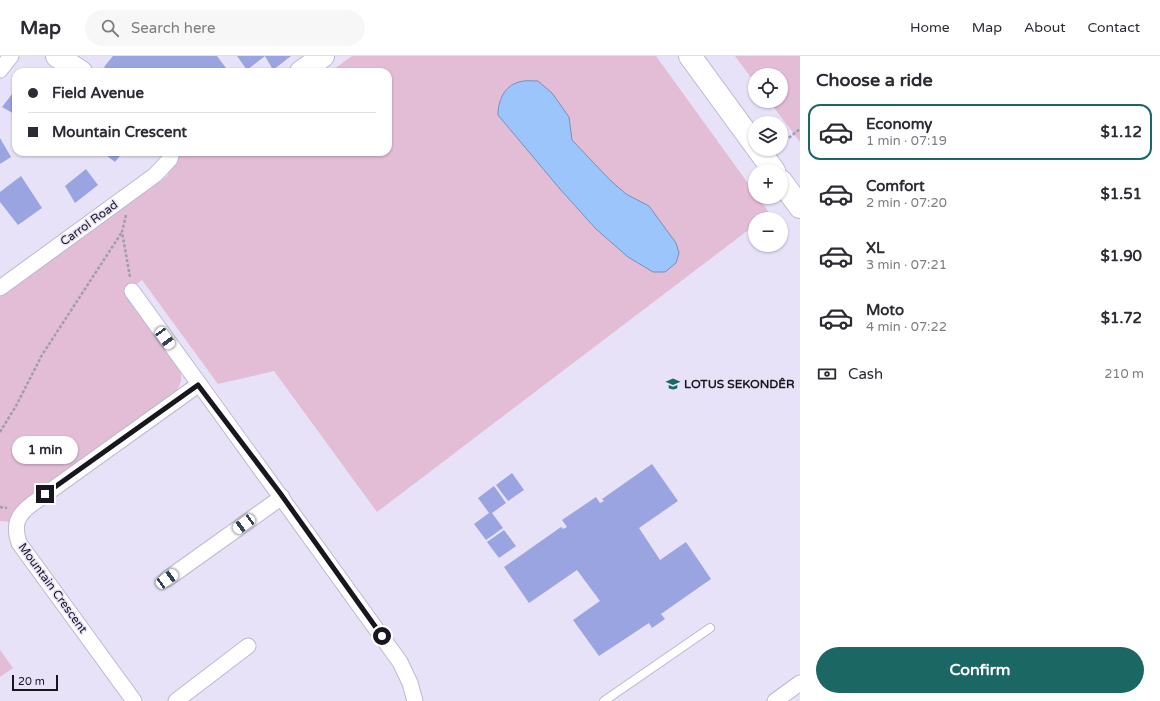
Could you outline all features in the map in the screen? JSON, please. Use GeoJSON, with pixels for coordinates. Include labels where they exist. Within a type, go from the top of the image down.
{"type":"FeatureCollection","features":[{"type":"Feature","properties":{"kind":"street"},"geometry":{"type":"LineString","coordinates":[[0,70],[11,56]]}},
{"type":"Feature","properties":{"kind":"street"},"geometry":{"type":"LineString","coordinates":[[57,56],[75,68]]}},
{"type":"Feature","properties":{"kind":"street"},"geometry":{"type":"LineString","coordinates":[[306,68],[323,56]]}},
{"type":"Feature","properties":{"kind":"street"},"geometry":{"type":"LineString","coordinates":[[690,56],[748,135]]}},
{"type":"Feature","properties":{"kind":"street","name":"Carrol Road"},"geometry":{"type":"LineString","coordinates":[[0,288],[164,167],[171,156]]}},
{"type":"Feature","properties":{"kind":"street"},"geometry":{"type":"LineString","coordinates":[[788,191],[800,207]]}},
{"type":"Feature","properties":{"kind":"street"},"geometry":{"type":"LineString","coordinates":[[132,291],[198,385],[282,497],[400,662],[410,683],[415,701]]}},
{"type":"Feature","properties":{"kind":"street","name":"Mountain Crescent"},"geometry":{"type":"LineString","coordinates":[[134,701],[19,543],[16,534],[16,526],[21,512],[198,385]]}},
{"type":"Feature","properties":{"kind":"street"},"geometry":{"type":"LineString","coordinates":[[167,579],[282,497]]}},
{"type":"Feature","properties":{"kind":"street"},"geometry":{"type":"LineString","coordinates":[[176,701],[248,646]]}},
{"type":"Feature","properties":{"kind":"street"},"geometry":{"type":"LineString","coordinates":[[780,700],[800,683]]}},
{"type":"Feature","properties":{"kind":"lane"},"geometry":{"type":"LineString","coordinates":[[604,701],[710,628]]}},
{"type":"Feature","properties":{"kind":"path"},"geometry":{"type":"LineString","coordinates":[[788,138],[800,129]]}},
{"type":"Feature","properties":{"kind":"path"},"geometry":{"type":"LineString","coordinates":[[130,193],[122,232],[132,291]]}},
{"type":"Feature","properties":{"kind":"path"},"geometry":{"type":"LineString","coordinates":[[0,432],[16,406],[42,355],[122,232]]}},
{"type":"Feature","properties":{"kind":"shaded area"},"geometry":{"type":"Polygon","coordinates":[[[352,56],[656,56],[748,183],[748,204],[763,204],[769,212],[748,212],[748,230],[377,512],[274,371],[218,384],[142,280],[125,293],[166,346],[179,368],[181,381],[178,388],[173,394],[11,522],[0,521],[0,297],[167,176],[177,156],[392,156],[392,68],[336,68],[352,56]]]}},
{"type":"Feature","properties":{"kind":"shaded area"},"geometry":{"type":"Polygon","coordinates":[[[735,56],[800,56],[800,142],[788,126],[788,116],[780,116],[774,108],[788,108],[788,68],[748,68],[748,74],[735,56]]]}},
{"type":"Feature","properties":{"kind":"shaded area"},"geometry":{"type":"Polygon","coordinates":[[[0,650],[13,668],[0,677],[0,650]]]}},
{"type":"Feature","properties":{"kind":"water"},"geometry":{"type":"Polygon","coordinates":[[[521,81],[538,81],[552,93],[569,117],[572,140],[610,180],[626,194],[649,206],[676,243],[679,253],[676,263],[665,272],[653,272],[628,257],[596,229],[560,189],[498,115],[499,104],[509,87],[521,81]]]}},
{"type":"Feature","properties":{"kind":"building"},"geometry":{"type":"Polygon","coordinates":[[[113,56],[217,56],[226,68],[105,68],[104,67],[113,56]]]}},
{"type":"Feature","properties":{"kind":"building"},"geometry":{"type":"Polygon","coordinates":[[[237,56],[265,56],[250,68],[246,68],[237,56]]]}},
{"type":"Feature","properties":{"kind":"building"},"geometry":{"type":"Polygon","coordinates":[[[265,56],[291,56],[276,68],[272,68],[265,56]]]}},
{"type":"Feature","properties":{"kind":"building"},"geometry":{"type":"Polygon","coordinates":[[[12,94],[12,113],[2,107],[12,94]]]}},
{"type":"Feature","properties":{"kind":"building"},"geometry":{"type":"Polygon","coordinates":[[[0,138],[11,157],[0,164],[0,138]]]}},
{"type":"Feature","properties":{"kind":"building"},"geometry":{"type":"Polygon","coordinates":[[[107,156],[120,156],[115,162],[107,156]]]}},
{"type":"Feature","properties":{"kind":"building"},"geometry":{"type":"Polygon","coordinates":[[[86,169],[98,185],[75,203],[65,186],[86,169]]]}},
{"type":"Feature","properties":{"kind":"building"},"geometry":{"type":"Polygon","coordinates":[[[21,176],[42,208],[18,225],[0,202],[0,192],[21,176]]]}},
{"type":"Feature","properties":{"kind":"building"},"geometry":{"type":"Polygon","coordinates":[[[652,464],[678,501],[639,528],[660,560],[686,542],[711,579],[661,614],[665,619],[652,628],[649,623],[599,656],[573,620],[600,601],[577,570],[529,603],[504,567],[561,527],[563,529],[567,527],[562,520],[596,497],[600,503],[604,501],[602,499],[652,464]]]}},
{"type":"Feature","properties":{"kind":"building"},"geometry":{"type":"Polygon","coordinates":[[[512,473],[524,490],[508,501],[496,485],[512,473]]]}},
{"type":"Feature","properties":{"kind":"building"},"geometry":{"type":"Polygon","coordinates":[[[494,486],[506,503],[492,513],[503,528],[486,540],[474,524],[489,513],[478,498],[494,486]]]}},
{"type":"Feature","properties":{"kind":"building"},"geometry":{"type":"Polygon","coordinates":[[[504,530],[516,546],[499,558],[487,542],[504,530]]]}},
{"type":"Feature","properties":{"kind":"place","name":"LOTUS SEKONDÊR"},"geometry":{"type":"Point","coordinates":[673,384]}},
{"type":"Feature","properties":{"kind":"route"},"geometry":{"type":"LineString","coordinates":[[45,494],[198,385],[280,493],[382,636]]}}]}
